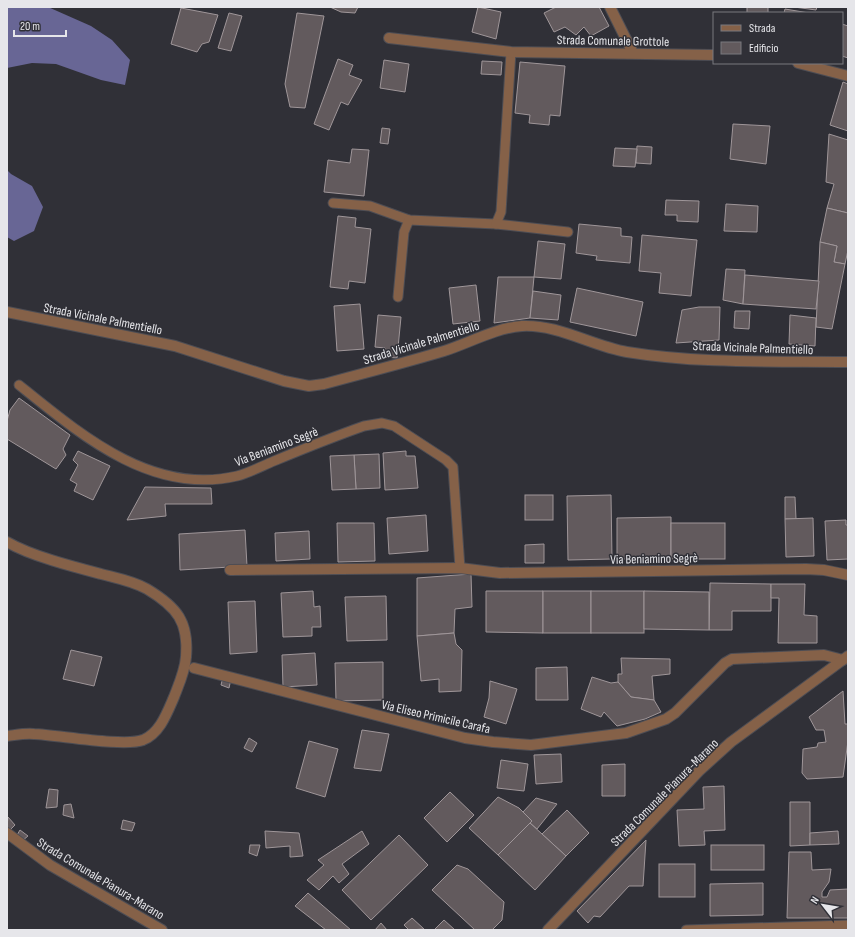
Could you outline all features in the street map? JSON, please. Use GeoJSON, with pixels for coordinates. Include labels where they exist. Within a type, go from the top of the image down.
{"type":"FeatureCollection","features":[{"type":"Feature","properties":{"kind":"street"},"geometry":{"type":"LineString","coordinates":[[610,7],[633,53]]}},
{"type":"Feature","properties":{"kind":"street","name":"Strada Comunale Grottole"},"geometry":{"type":"LineString","coordinates":[[389,38],[511,52],[713,55]]}},
{"type":"Feature","properties":{"kind":"street"},"geometry":{"type":"LineString","coordinates":[[802,64],[848,76]]}},
{"type":"Feature","properties":{"kind":"street","name":"Strada Vicinale Palmentiello"},"geometry":{"type":"LineString","coordinates":[[7,312],[175,346],[284,381],[309,386],[324,384],[377,370],[444,351],[510,328],[521,326],[551,330],[626,352],[710,360],[848,362]]}},
{"type":"Feature","properties":{"kind":"street"},"geometry":{"type":"LineString","coordinates":[[7,542],[75,567],[126,581],[146,589],[173,608],[179,616],[186,628],[187,644],[186,666],[168,712],[159,727],[143,740],[123,742],[32,733],[7,736]]}},
{"type":"Feature","properties":{"kind":"street","name":"Via Beniamino Segrè"},"geometry":{"type":"LineString","coordinates":[[230,570],[460,568],[500,573],[824,570],[848,575]]}},
{"type":"Feature","properties":{"kind":"street","name":"Via Eliseo Primicile Carafa"},"geometry":{"type":"LineString","coordinates":[[194,668],[465,738],[493,742],[531,744],[626,732],[666,719],[675,713],[725,663],[732,659],[824,655],[845,658]]}},
{"type":"Feature","properties":{"kind":"street","name":"Strada Comunale Pianura-Marano"},"geometry":{"type":"LineString","coordinates":[[548,930],[705,766],[731,742],[845,658]]}},
{"type":"Feature","properties":{"kind":"street","name":"Strada Comunale Pianura-Marano"},"geometry":{"type":"LineString","coordinates":[[7,833],[50,865],[162,930]]}},
{"type":"Feature","properties":{"kind":"lane"},"geometry":{"type":"LineString","coordinates":[[496,224],[501,212],[511,52]]}},
{"type":"Feature","properties":{"kind":"lane"},"geometry":{"type":"LineString","coordinates":[[333,203],[370,206],[409,220],[496,224],[568,232]]}},
{"type":"Feature","properties":{"kind":"lane"},"geometry":{"type":"LineString","coordinates":[[398,297],[404,232],[409,220]]}},
{"type":"Feature","properties":{"kind":"lane","name":"Via Beniamino Segrè"},"geometry":{"type":"LineString","coordinates":[[19,385],[79,433],[118,457],[166,476],[202,480],[238,476],[364,426],[382,423],[394,426],[446,460],[453,467],[460,568]]}},
{"type":"Feature","properties":{"kind":"lane"},"geometry":{"type":"LineString","coordinates":[[686,930],[848,925]]}},
{"type":"Feature","properties":{"kind":"shaded area"},"geometry":{"type":"Polygon","coordinates":[[[7,7],[48,7],[91,26],[112,40],[130,60],[125,85],[101,80],[56,64],[32,63],[7,68],[7,7]]]}},
{"type":"Feature","properties":{"kind":"shaded area"},"geometry":{"type":"Polygon","coordinates":[[[7,170],[11,174],[32,186],[43,207],[34,231],[14,241],[7,237],[7,170]]]}},
{"type":"Feature","properties":{"kind":"building"},"geometry":{"type":"Polygon","coordinates":[[[330,7],[358,7],[355,13],[341,12],[330,7]]]}},
{"type":"Feature","properties":{"kind":"building"},"geometry":{"type":"Polygon","coordinates":[[[478,7],[501,12],[496,39],[472,32],[478,7]]]}},
{"type":"Feature","properties":{"kind":"building"},"geometry":{"type":"Polygon","coordinates":[[[556,7],[599,7],[609,26],[591,36],[584,27],[576,35],[565,27],[554,32],[544,13],[556,7]]]}},
{"type":"Feature","properties":{"kind":"building"},"geometry":{"type":"Polygon","coordinates":[[[747,7],[768,7],[768,12],[747,12],[747,7]]]}},
{"type":"Feature","properties":{"kind":"building"},"geometry":{"type":"Polygon","coordinates":[[[794,7],[817,7],[816,10],[794,7]]]}},
{"type":"Feature","properties":{"kind":"building"},"geometry":{"type":"Polygon","coordinates":[[[181,8],[218,15],[209,42],[202,44],[197,52],[171,44],[181,8]]]}},
{"type":"Feature","properties":{"kind":"building"},"geometry":{"type":"Polygon","coordinates":[[[785,9],[803,12],[784,12],[785,9]]]}},
{"type":"Feature","properties":{"kind":"building"},"geometry":{"type":"Polygon","coordinates":[[[229,13],[242,16],[231,51],[218,48],[229,13]]]}},
{"type":"Feature","properties":{"kind":"building"},"geometry":{"type":"Polygon","coordinates":[[[297,13],[324,16],[305,108],[290,107],[285,84],[297,13]]]}},
{"type":"Feature","properties":{"kind":"building"},"geometry":{"type":"Polygon","coordinates":[[[843,24],[848,26],[848,58],[843,56],[843,24]]]}},
{"type":"Feature","properties":{"kind":"building"},"geometry":{"type":"Polygon","coordinates":[[[338,59],[353,65],[349,75],[362,80],[348,105],[341,102],[329,130],[314,124],[338,59]]]}},
{"type":"Feature","properties":{"kind":"building"},"geometry":{"type":"Polygon","coordinates":[[[384,60],[409,64],[405,92],[380,88],[384,60]]]}},
{"type":"Feature","properties":{"kind":"building"},"geometry":{"type":"Polygon","coordinates":[[[482,61],[502,62],[501,75],[481,74],[482,61]]]}},
{"type":"Feature","properties":{"kind":"building"},"geometry":{"type":"Polygon","coordinates":[[[520,62],[565,66],[560,116],[550,115],[549,125],[529,123],[530,115],[515,113],[520,62]]]}},
{"type":"Feature","properties":{"kind":"building"},"geometry":{"type":"Polygon","coordinates":[[[843,82],[848,84],[848,131],[830,125],[843,82]]]}},
{"type":"Feature","properties":{"kind":"building"},"geometry":{"type":"Polygon","coordinates":[[[733,124],[770,126],[766,164],[730,159],[733,124]]]}},
{"type":"Feature","properties":{"kind":"building"},"geometry":{"type":"Polygon","coordinates":[[[382,128],[390,129],[388,144],[380,143],[382,128]]]}},
{"type":"Feature","properties":{"kind":"building"},"geometry":{"type":"Polygon","coordinates":[[[829,134],[848,140],[848,213],[827,208],[834,184],[826,182],[829,134]]]}},
{"type":"Feature","properties":{"kind":"building"},"geometry":{"type":"Polygon","coordinates":[[[637,146],[652,147],[651,164],[636,163],[637,146]]]}},
{"type":"Feature","properties":{"kind":"building"},"geometry":{"type":"Polygon","coordinates":[[[615,148],[637,149],[635,167],[613,166],[615,148]]]}},
{"type":"Feature","properties":{"kind":"building"},"geometry":{"type":"Polygon","coordinates":[[[352,149],[369,150],[364,196],[324,192],[328,160],[350,163],[352,149]]]}},
{"type":"Feature","properties":{"kind":"building"},"geometry":{"type":"Polygon","coordinates":[[[666,200],[699,201],[698,222],[677,221],[677,215],[665,215],[666,200]]]}},
{"type":"Feature","properties":{"kind":"building"},"geometry":{"type":"Polygon","coordinates":[[[726,204],[758,206],[757,232],[724,231],[726,204]]]}},
{"type":"Feature","properties":{"kind":"building"},"geometry":{"type":"Polygon","coordinates":[[[827,208],[848,213],[848,250],[845,264],[834,262],[837,246],[820,242],[827,208]]]}},
{"type":"Feature","properties":{"kind":"building"},"geometry":{"type":"Polygon","coordinates":[[[338,216],[356,218],[355,227],[371,229],[365,283],[349,281],[348,289],[330,287],[338,216]]]}},
{"type":"Feature","properties":{"kind":"building"},"geometry":{"type":"Polygon","coordinates":[[[579,224],[621,228],[621,236],[632,237],[630,263],[596,260],[597,256],[576,253],[579,224]]]}},
{"type":"Feature","properties":{"kind":"building"},"geometry":{"type":"Polygon","coordinates":[[[642,235],[697,240],[691,296],[659,293],[661,273],[639,271],[642,235]]]}},
{"type":"Feature","properties":{"kind":"building"},"geometry":{"type":"Polygon","coordinates":[[[538,241],[565,244],[561,279],[534,277],[538,241]]]}},
{"type":"Feature","properties":{"kind":"building"},"geometry":{"type":"Polygon","coordinates":[[[820,242],[837,246],[834,262],[845,264],[832,329],[816,327],[820,242]]]}},
{"type":"Feature","properties":{"kind":"building"},"geometry":{"type":"Polygon","coordinates":[[[726,269],[745,270],[743,304],[723,300],[726,269]]]}},
{"type":"Feature","properties":{"kind":"building"},"geometry":{"type":"Polygon","coordinates":[[[745,275],[819,281],[816,309],[743,304],[745,275]]]}},
{"type":"Feature","properties":{"kind":"building"},"geometry":{"type":"Polygon","coordinates":[[[498,277],[534,277],[530,318],[494,323],[498,277]]]}},
{"type":"Feature","properties":{"kind":"building"},"geometry":{"type":"Polygon","coordinates":[[[476,285],[480,321],[453,324],[449,288],[476,285]]]}},
{"type":"Feature","properties":{"kind":"building"},"geometry":{"type":"Polygon","coordinates":[[[577,288],[643,302],[636,336],[570,322],[577,288]]]}},
{"type":"Feature","properties":{"kind":"building"},"geometry":{"type":"Polygon","coordinates":[[[533,291],[561,295],[558,320],[530,318],[533,291]]]}},
{"type":"Feature","properties":{"kind":"building"},"geometry":{"type":"Polygon","coordinates":[[[360,304],[364,349],[337,351],[334,306],[360,304]]]}},
{"type":"Feature","properties":{"kind":"building"},"geometry":{"type":"Polygon","coordinates":[[[699,307],[720,307],[719,340],[676,343],[682,310],[699,307]]]}},
{"type":"Feature","properties":{"kind":"building"},"geometry":{"type":"Polygon","coordinates":[[[735,311],[750,311],[749,329],[734,328],[735,311]]]}},
{"type":"Feature","properties":{"kind":"building"},"geometry":{"type":"Polygon","coordinates":[[[378,315],[401,317],[397,358],[384,357],[385,348],[375,347],[378,315]]]}},
{"type":"Feature","properties":{"kind":"building"},"geometry":{"type":"Polygon","coordinates":[[[790,315],[816,318],[815,346],[789,344],[790,315]]]}},
{"type":"Feature","properties":{"kind":"building"},"geometry":{"type":"Polygon","coordinates":[[[19,398],[70,435],[63,449],[66,455],[56,469],[7,439],[7,421],[10,410],[19,398]]]}},
{"type":"Feature","properties":{"kind":"building"},"geometry":{"type":"Polygon","coordinates":[[[78,451],[110,466],[93,500],[74,491],[77,484],[70,480],[78,465],[73,460],[78,451]]]}},
{"type":"Feature","properties":{"kind":"building"},"geometry":{"type":"Polygon","coordinates":[[[406,451],[406,456],[415,456],[418,488],[385,490],[383,453],[406,451]]]}},
{"type":"Feature","properties":{"kind":"building"},"geometry":{"type":"Polygon","coordinates":[[[379,454],[380,488],[356,489],[354,455],[379,454]]]}},
{"type":"Feature","properties":{"kind":"building"},"geometry":{"type":"Polygon","coordinates":[[[354,455],[356,489],[332,490],[330,456],[354,455]]]}},
{"type":"Feature","properties":{"kind":"building"},"geometry":{"type":"Polygon","coordinates":[[[145,487],[211,488],[212,504],[165,504],[166,516],[127,520],[145,487]]]}},
{"type":"Feature","properties":{"kind":"building"},"geometry":{"type":"Polygon","coordinates":[[[525,495],[553,495],[553,520],[525,520],[525,495]]]}},
{"type":"Feature","properties":{"kind":"building"},"geometry":{"type":"Polygon","coordinates":[[[611,495],[612,559],[568,560],[567,496],[611,495]]]}},
{"type":"Feature","properties":{"kind":"building"},"geometry":{"type":"Polygon","coordinates":[[[785,497],[795,497],[796,519],[785,519],[785,497]]]}},
{"type":"Feature","properties":{"kind":"building"},"geometry":{"type":"Polygon","coordinates":[[[426,515],[428,551],[389,554],[387,518],[426,515]]]}},
{"type":"Feature","properties":{"kind":"building"},"geometry":{"type":"Polygon","coordinates":[[[671,517],[671,559],[617,559],[617,518],[671,517]]]}},
{"type":"Feature","properties":{"kind":"building"},"geometry":{"type":"Polygon","coordinates":[[[813,518],[814,556],[786,557],[785,519],[813,518]]]}},
{"type":"Feature","properties":{"kind":"building"},"geometry":{"type":"Polygon","coordinates":[[[846,520],[846,525],[848,525],[848,559],[827,560],[825,521],[846,520]]]}},
{"type":"Feature","properties":{"kind":"building"},"geometry":{"type":"Polygon","coordinates":[[[337,523],[374,523],[375,561],[338,562],[337,523]]]}},
{"type":"Feature","properties":{"kind":"building"},"geometry":{"type":"Polygon","coordinates":[[[671,523],[725,523],[725,559],[671,559],[671,523]]]}},
{"type":"Feature","properties":{"kind":"building"},"geometry":{"type":"Polygon","coordinates":[[[245,530],[247,566],[180,570],[179,534],[245,530]]]}},
{"type":"Feature","properties":{"kind":"building"},"geometry":{"type":"Polygon","coordinates":[[[309,531],[310,559],[276,561],[275,533],[309,531]]]}},
{"type":"Feature","properties":{"kind":"building"},"geometry":{"type":"Polygon","coordinates":[[[544,544],[544,563],[525,563],[525,545],[544,544]]]}},
{"type":"Feature","properties":{"kind":"building"},"geometry":{"type":"Polygon","coordinates":[[[471,574],[472,607],[455,609],[454,633],[417,636],[417,578],[471,574]]]}},
{"type":"Feature","properties":{"kind":"building"},"geometry":{"type":"Polygon","coordinates":[[[710,583],[771,584],[771,611],[732,611],[732,630],[709,630],[710,583]]]}},
{"type":"Feature","properties":{"kind":"building"},"geometry":{"type":"Polygon","coordinates":[[[771,584],[805,584],[804,615],[817,616],[817,643],[778,643],[779,598],[771,598],[771,584]]]}},
{"type":"Feature","properties":{"kind":"building"},"geometry":{"type":"Polygon","coordinates":[[[313,591],[314,607],[320,606],[321,627],[312,627],[312,636],[283,637],[281,593],[313,591]]]}},
{"type":"Feature","properties":{"kind":"building"},"geometry":{"type":"Polygon","coordinates":[[[486,591],[543,591],[543,633],[486,632],[486,591]]]}},
{"type":"Feature","properties":{"kind":"building"},"geometry":{"type":"Polygon","coordinates":[[[543,591],[591,591],[591,633],[543,633],[543,591]]]}},
{"type":"Feature","properties":{"kind":"building"},"geometry":{"type":"Polygon","coordinates":[[[591,591],[644,591],[644,633],[591,633],[591,591]]]}},
{"type":"Feature","properties":{"kind":"building"},"geometry":{"type":"Polygon","coordinates":[[[644,591],[709,592],[709,630],[644,629],[644,591]]]}},
{"type":"Feature","properties":{"kind":"building"},"geometry":{"type":"Polygon","coordinates":[[[386,596],[387,640],[347,641],[345,597],[386,596]]]}},
{"type":"Feature","properties":{"kind":"building"},"geometry":{"type":"Polygon","coordinates":[[[255,601],[257,652],[230,654],[228,602],[255,601]]]}},
{"type":"Feature","properties":{"kind":"building"},"geometry":{"type":"Polygon","coordinates":[[[454,633],[456,644],[462,650],[461,691],[439,692],[439,679],[421,681],[417,636],[454,633]]]}},
{"type":"Feature","properties":{"kind":"building"},"geometry":{"type":"Polygon","coordinates":[[[71,650],[102,657],[94,686],[63,679],[71,650]]]}},
{"type":"Feature","properties":{"kind":"building"},"geometry":{"type":"Polygon","coordinates":[[[315,653],[317,685],[283,687],[282,655],[315,653]]]}},
{"type":"Feature","properties":{"kind":"building"},"geometry":{"type":"Polygon","coordinates":[[[621,658],[670,659],[670,674],[652,676],[654,700],[631,697],[618,682],[618,674],[622,674],[621,658]]]}},
{"type":"Feature","properties":{"kind":"building"},"geometry":{"type":"Polygon","coordinates":[[[383,662],[383,700],[336,701],[335,663],[383,662]]]}},
{"type":"Feature","properties":{"kind":"building"},"geometry":{"type":"Polygon","coordinates":[[[567,667],[568,700],[536,700],[536,668],[567,667]]]}},
{"type":"Feature","properties":{"kind":"building"},"geometry":{"type":"Polygon","coordinates":[[[223,677],[231,679],[229,688],[221,685],[223,677]]]}},
{"type":"Feature","properties":{"kind":"building"},"geometry":{"type":"Polygon","coordinates":[[[592,677],[611,683],[618,682],[631,697],[654,700],[661,712],[645,719],[617,726],[604,712],[601,717],[581,709],[592,677]]]}},
{"type":"Feature","properties":{"kind":"building"},"geometry":{"type":"Polygon","coordinates":[[[490,681],[517,689],[506,724],[484,717],[489,698],[490,681]]]}},
{"type":"Feature","properties":{"kind":"building"},"geometry":{"type":"Polygon","coordinates":[[[843,691],[845,724],[848,724],[848,741],[843,777],[807,779],[802,773],[803,749],[817,747],[818,743],[826,742],[824,730],[816,730],[809,717],[843,691]]]}},
{"type":"Feature","properties":{"kind":"building"},"geometry":{"type":"Polygon","coordinates":[[[362,730],[389,734],[381,771],[354,768],[362,730]]]}},
{"type":"Feature","properties":{"kind":"building"},"geometry":{"type":"Polygon","coordinates":[[[249,738],[257,743],[252,752],[244,748],[249,738]]]}},
{"type":"Feature","properties":{"kind":"building"},"geometry":{"type":"Polygon","coordinates":[[[309,741],[338,749],[325,797],[296,788],[309,741]]]}},
{"type":"Feature","properties":{"kind":"building"},"geometry":{"type":"Polygon","coordinates":[[[561,754],[562,782],[536,784],[534,755],[561,754]]]}},
{"type":"Feature","properties":{"kind":"building"},"geometry":{"type":"Polygon","coordinates":[[[501,760],[528,764],[524,791],[497,788],[501,760]]]}},
{"type":"Feature","properties":{"kind":"building"},"geometry":{"type":"Polygon","coordinates":[[[625,764],[625,796],[602,796],[602,765],[625,764]]]}},
{"type":"Feature","properties":{"kind":"building"},"geometry":{"type":"Polygon","coordinates":[[[724,786],[725,830],[704,831],[705,845],[679,846],[677,810],[704,809],[703,787],[724,786]]]}},
{"type":"Feature","properties":{"kind":"building"},"geometry":{"type":"Polygon","coordinates":[[[49,789],[58,790],[57,807],[46,808],[49,789]]]}},
{"type":"Feature","properties":{"kind":"building"},"geometry":{"type":"Polygon","coordinates":[[[450,792],[474,815],[447,842],[424,818],[450,792]]]}},
{"type":"Feature","properties":{"kind":"building"},"geometry":{"type":"Polygon","coordinates":[[[498,797],[519,808],[532,821],[498,855],[469,828],[498,797]]]}},
{"type":"Feature","properties":{"kind":"building"},"geometry":{"type":"Polygon","coordinates":[[[536,798],[557,804],[537,829],[530,823],[532,821],[523,812],[536,798]]]}},
{"type":"Feature","properties":{"kind":"building"},"geometry":{"type":"Polygon","coordinates":[[[790,802],[810,802],[810,845],[790,846],[790,802]]]}},
{"type":"Feature","properties":{"kind":"building"},"geometry":{"type":"Polygon","coordinates":[[[71,804],[74,818],[63,815],[64,805],[71,804]]]}},
{"type":"Feature","properties":{"kind":"building"},"geometry":{"type":"Polygon","coordinates":[[[567,810],[589,833],[566,856],[542,834],[567,810]]]}},
{"type":"Feature","properties":{"kind":"building"},"geometry":{"type":"Polygon","coordinates":[[[8,817],[15,825],[10,830],[7,827],[8,817]]]}},
{"type":"Feature","properties":{"kind":"building"},"geometry":{"type":"Polygon","coordinates":[[[123,820],[135,823],[132,831],[121,829],[123,820]]]}},
{"type":"Feature","properties":{"kind":"building"},"geometry":{"type":"Polygon","coordinates":[[[530,823],[566,856],[535,890],[498,855],[530,823]]]}},
{"type":"Feature","properties":{"kind":"building"},"geometry":{"type":"Polygon","coordinates":[[[20,830],[28,836],[22,841],[17,835],[20,830]]]}},
{"type":"Feature","properties":{"kind":"building"},"geometry":{"type":"Polygon","coordinates":[[[265,831],[299,833],[303,856],[290,857],[290,846],[266,848],[265,831]]]}},
{"type":"Feature","properties":{"kind":"building"},"geometry":{"type":"Polygon","coordinates":[[[362,831],[369,844],[342,864],[349,874],[339,883],[333,876],[319,890],[307,880],[324,865],[318,860],[362,831]]]}},
{"type":"Feature","properties":{"kind":"building"},"geometry":{"type":"Polygon","coordinates":[[[838,831],[839,844],[810,845],[810,833],[838,831]]]}},
{"type":"Feature","properties":{"kind":"building"},"geometry":{"type":"Polygon","coordinates":[[[399,835],[428,865],[371,920],[342,890],[399,835]]]}},
{"type":"Feature","properties":{"kind":"building"},"geometry":{"type":"Polygon","coordinates":[[[646,840],[643,886],[629,886],[600,917],[594,916],[588,923],[577,911],[646,840]]]}},
{"type":"Feature","properties":{"kind":"building"},"geometry":{"type":"Polygon","coordinates":[[[250,845],[260,845],[257,856],[249,853],[250,845]]]}},
{"type":"Feature","properties":{"kind":"building"},"geometry":{"type":"Polygon","coordinates":[[[711,845],[764,845],[764,870],[711,870],[711,845]]]}},
{"type":"Feature","properties":{"kind":"building"},"geometry":{"type":"Polygon","coordinates":[[[789,852],[811,852],[812,870],[831,869],[829,882],[822,892],[822,897],[827,897],[830,890],[848,889],[848,918],[787,918],[789,852]]]}},
{"type":"Feature","properties":{"kind":"building"},"geometry":{"type":"Polygon","coordinates":[[[659,864],[695,864],[695,897],[659,897],[659,864]]]}},
{"type":"Feature","properties":{"kind":"building"},"geometry":{"type":"Polygon","coordinates":[[[457,865],[468,869],[504,902],[502,920],[492,930],[475,930],[432,890],[457,865]]]}},
{"type":"Feature","properties":{"kind":"building"},"geometry":{"type":"Polygon","coordinates":[[[763,883],[763,915],[710,916],[710,884],[763,883]]]}},
{"type":"Feature","properties":{"kind":"building"},"geometry":{"type":"Polygon","coordinates":[[[308,893],[351,930],[326,930],[295,906],[308,893]]]}},
{"type":"Feature","properties":{"kind":"building"},"geometry":{"type":"Polygon","coordinates":[[[412,918],[424,929],[409,930],[404,925],[412,918]]]}},
{"type":"Feature","properties":{"kind":"building"},"geometry":{"type":"Polygon","coordinates":[[[444,920],[455,930],[434,930],[444,920]]]}},
{"type":"Feature","properties":{"kind":"building"},"geometry":{"type":"Polygon","coordinates":[[[381,923],[387,930],[375,930],[381,923]]]}}]}
